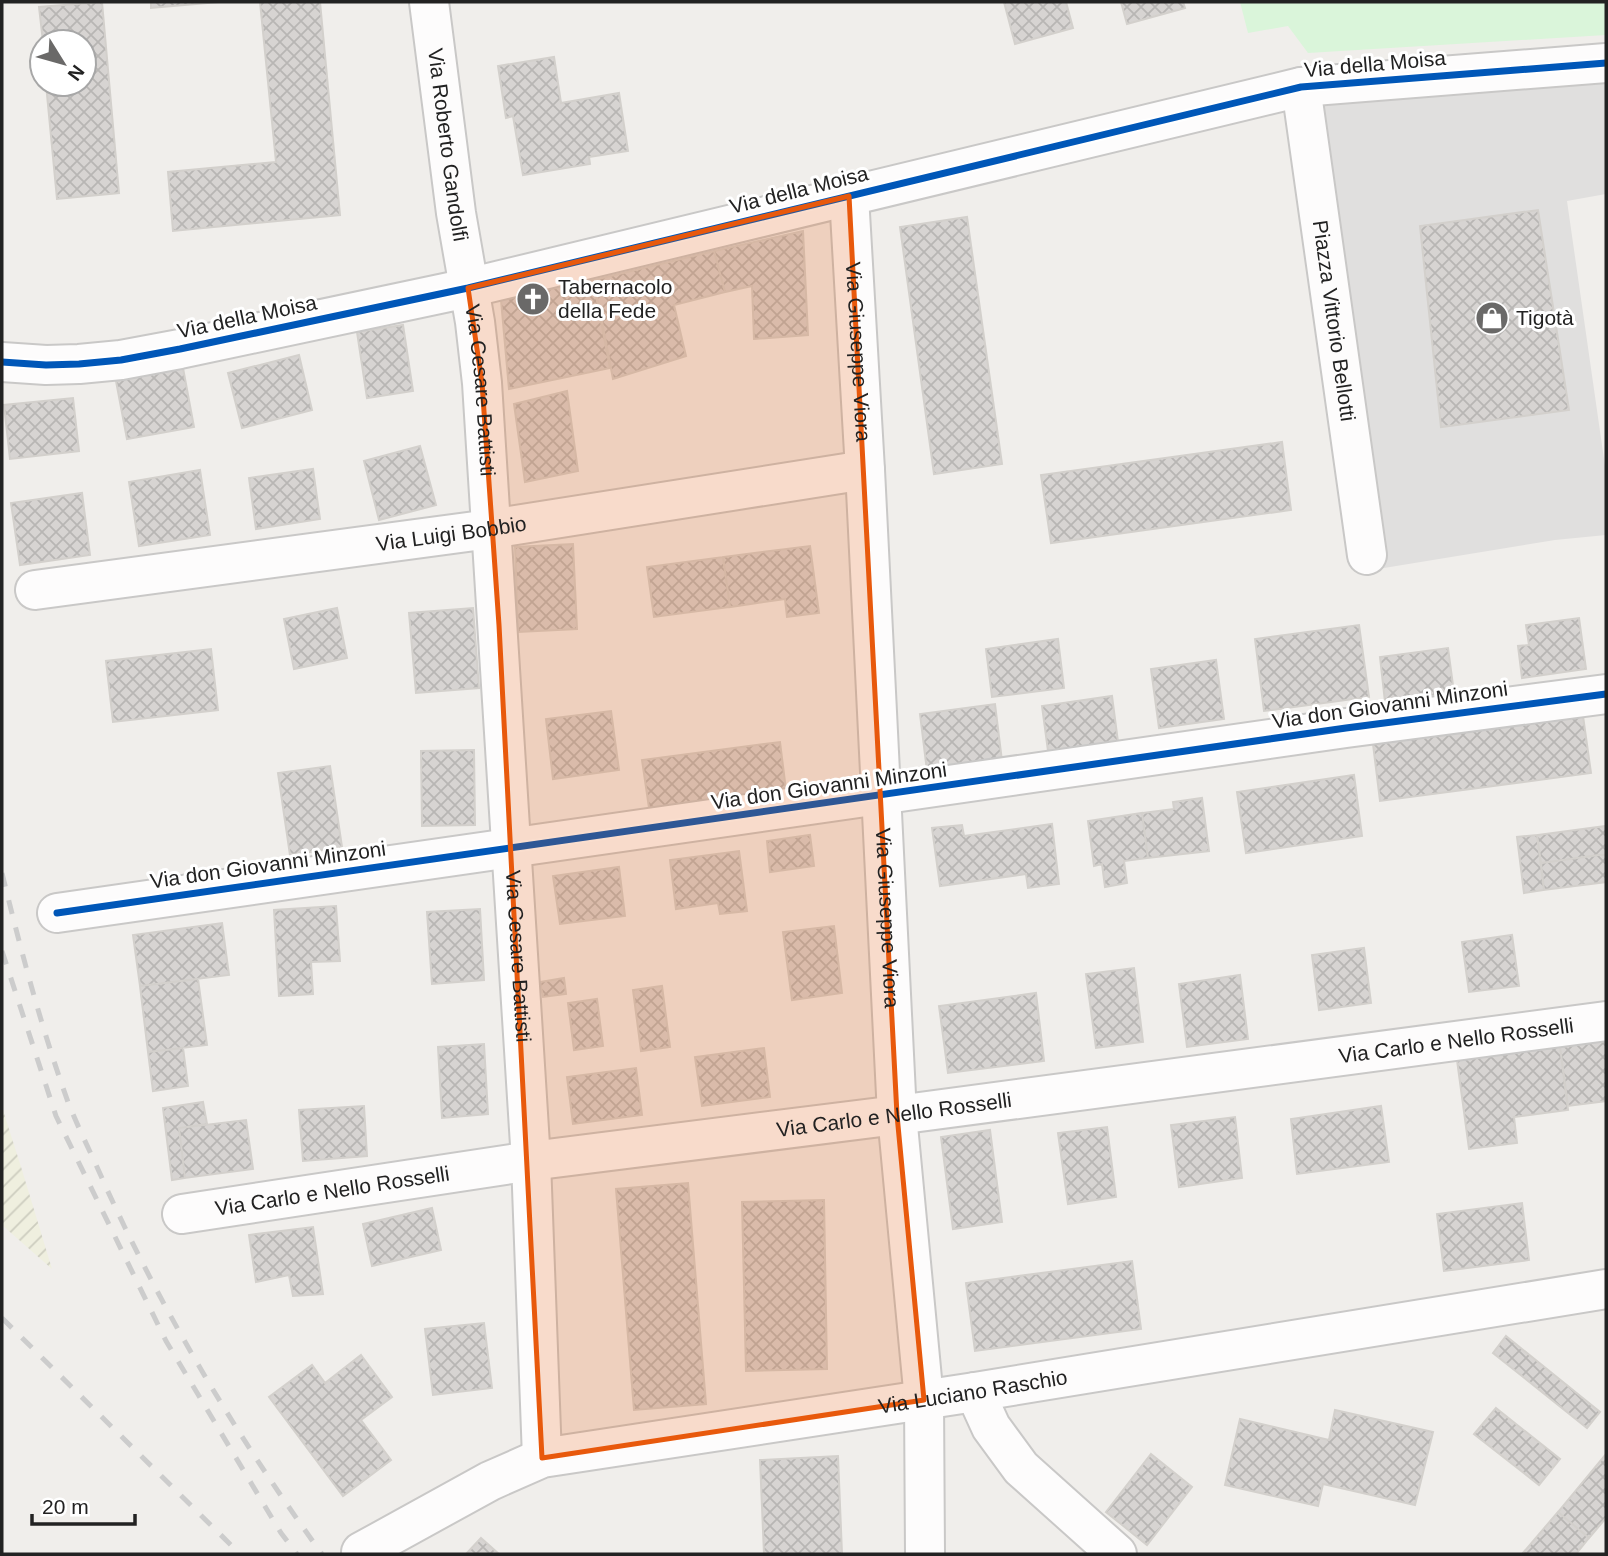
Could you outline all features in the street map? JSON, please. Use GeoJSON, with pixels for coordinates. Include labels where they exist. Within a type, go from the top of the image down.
{"type":"FeatureCollection","features":[{"type":"Feature","properties":{"kind":"street","name":"Via Roberto Gandolfi"},"geometry":{"type":"LineString","coordinates":[[429,2],[468,288]]}},
{"type":"Feature","properties":{"kind":"street","name":"Via della Moisa"},"geometry":{"type":"LineString","coordinates":[[2,362],[46,365],[121,360],[468,288],[1301,87],[1606,63]]}},
{"type":"Feature","properties":{"kind":"street","name":"Piazza Vittorio Bellotti"},"geometry":{"type":"LineString","coordinates":[[1301,87],[1367,555]]}},
{"type":"Feature","properties":{"kind":"street","name":"Via Giuseppe Viora"},"geometry":{"type":"LineString","coordinates":[[849,196],[897,1115],[924,1400],[925,1554]]}},
{"type":"Feature","properties":{"kind":"street","name":"Via Cesare Battisti"},"geometry":{"type":"LineString","coordinates":[[468,288],[482,383],[490,529],[499,625],[531,1161],[542,1458]]}},
{"type":"Feature","properties":{"kind":"street","name":"Via Luigi Bobbio"},"geometry":{"type":"LineString","coordinates":[[35,590],[490,529],[865,470]]}},
{"type":"Feature","properties":{"kind":"street","name":"Via don Giovanni Minzoni"},"geometry":{"type":"LineString","coordinates":[[57,913],[1333,730],[1606,694]]}},
{"type":"Feature","properties":{"kind":"street","name":"Via Carlo e Nello Rosselli"},"geometry":{"type":"LineString","coordinates":[[182,1214],[531,1161],[1606,1021]]}},
{"type":"Feature","properties":{"kind":"street","name":"Via Luciano Raschio"},"geometry":{"type":"LineString","coordinates":[[361,1552],[490,1481],[542,1458],[975,1392],[1606,1289]]}},
{"type":"Feature","properties":{"kind":"street"},"geometry":{"type":"LineString","coordinates":[[975,1392],[991,1427],[1021,1468],[1117,1554]]}},
{"type":"Feature","properties":{"kind":"highlighted area"},"geometry":{"type":"Polygon","coordinates":[[[849,196],[897,1115],[924,1400],[542,1458],[499,625],[482,383],[468,288],[849,196]]]}},
{"type":"Feature","properties":{"kind":"green space"},"geometry":{"type":"Polygon","coordinates":[[[1240,2],[1606,2],[1606,35],[1308,53],[1288,26],[1248,33],[1240,2]]]}},
{"type":"Feature","properties":{"kind":"green space"},"geometry":{"type":"Polygon","coordinates":[[[2,1107],[22,1170],[52,1269],[2,1225],[2,1107]]]}},
{"type":"Feature","properties":{"kind":"shaded area"},"geometry":{"type":"Polygon","coordinates":[[[1606,83],[1606,194],[1567,201],[1606,473],[1606,535],[1555,540],[1384,568],[1320,101],[1606,83]]]}},
{"type":"Feature","properties":{"kind":"building"},"geometry":{"type":"Polygon","coordinates":[[[102,2],[119,193],[57,199],[47,98],[98,98],[98,28],[41,28],[39,7],[102,2]]]}},
{"type":"Feature","properties":{"kind":"building"},"geometry":{"type":"Polygon","coordinates":[[[151,2],[219,2],[151,8],[151,2]]]}},
{"type":"Feature","properties":{"kind":"building"},"geometry":{"type":"Polygon","coordinates":[[[260,2],[320,2],[340,215],[173,231],[168,172],[276,162],[260,2]]]}},
{"type":"Feature","properties":{"kind":"building"},"geometry":{"type":"Polygon","coordinates":[[[1004,2],[1066,2],[1073,28],[1015,44],[1004,2]]]}},
{"type":"Feature","properties":{"kind":"building"},"geometry":{"type":"Polygon","coordinates":[[[1121,2],[1183,2],[1185,8],[1127,24],[1121,2]]]}},
{"type":"Feature","properties":{"kind":"building"},"geometry":{"type":"Polygon","coordinates":[[[554,57],[561,103],[619,93],[628,151],[589,157],[590,164],[523,175],[513,116],[506,118],[498,66],[554,57]]]}},
{"type":"Feature","properties":{"kind":"building","name":"Tigotà"},"geometry":{"type":"Polygon","coordinates":[[[1538,210],[1569,410],[1441,427],[1420,226],[1538,210]]]}},
{"type":"Feature","properties":{"kind":"building"},"geometry":{"type":"Polygon","coordinates":[[[967,217],[1002,464],[934,474],[900,227],[967,217]]]}},
{"type":"Feature","properties":{"kind":"building"},"geometry":{"type":"Polygon","coordinates":[[[803,231],[808,335],[754,339],[752,286],[725,292],[714,251],[803,231]]]}},
{"type":"Feature","properties":{"kind":"building"},"geometry":{"type":"Polygon","coordinates":[[[714,251],[725,292],[674,305],[686,356],[613,379],[594,280],[714,251]]]}},
{"type":"Feature","properties":{"kind":"building"},"geometry":{"type":"Polygon","coordinates":[[[593,280],[610,368],[509,389],[501,300],[593,280]]]}},
{"type":"Feature","properties":{"kind":"building"},"geometry":{"type":"Polygon","coordinates":[[[403,325],[413,391],[367,398],[357,332],[403,325]]]}},
{"type":"Feature","properties":{"kind":"building"},"geometry":{"type":"Polygon","coordinates":[[[299,355],[312,410],[242,428],[228,373],[299,355]]]}},
{"type":"Feature","properties":{"kind":"building"},"geometry":{"type":"Polygon","coordinates":[[[183,368],[194,427],[127,439],[116,381],[183,368]]]}},
{"type":"Feature","properties":{"kind":"building"},"geometry":{"type":"Polygon","coordinates":[[[567,391],[578,471],[525,482],[514,404],[567,391]]]}},
{"type":"Feature","properties":{"kind":"building"},"geometry":{"type":"Polygon","coordinates":[[[73,398],[79,451],[10,459],[4,405],[73,398]]]}},
{"type":"Feature","properties":{"kind":"building"},"geometry":{"type":"Polygon","coordinates":[[[1282,442],[1291,510],[1051,543],[1041,475],[1282,442]]]}},
{"type":"Feature","properties":{"kind":"building"},"geometry":{"type":"Polygon","coordinates":[[[420,446],[436,505],[379,520],[364,461],[420,446]]]}},
{"type":"Feature","properties":{"kind":"building"},"geometry":{"type":"Polygon","coordinates":[[[313,469],[320,519],[256,529],[249,478],[313,469]]]}},
{"type":"Feature","properties":{"kind":"building"},"geometry":{"type":"Polygon","coordinates":[[[200,470],[210,535],[139,546],[129,482],[200,470]]]}},
{"type":"Feature","properties":{"kind":"building"},"geometry":{"type":"Polygon","coordinates":[[[82,493],[90,555],[20,565],[11,503],[82,493]]]}},
{"type":"Feature","properties":{"kind":"building"},"geometry":{"type":"Polygon","coordinates":[[[573,544],[577,629],[518,632],[515,547],[573,544]]]}},
{"type":"Feature","properties":{"kind":"building"},"geometry":{"type":"Polygon","coordinates":[[[810,546],[819,613],[787,617],[785,599],[730,607],[723,557],[810,546]]]}},
{"type":"Feature","properties":{"kind":"building"},"geometry":{"type":"Polygon","coordinates":[[[723,557],[730,607],[654,617],[647,567],[723,557]]]}},
{"type":"Feature","properties":{"kind":"building"},"geometry":{"type":"Polygon","coordinates":[[[337,608],[347,658],[294,669],[284,619],[337,608]]]}},
{"type":"Feature","properties":{"kind":"building"},"geometry":{"type":"Polygon","coordinates":[[[473,608],[479,688],[416,693],[409,613],[473,608]]]}},
{"type":"Feature","properties":{"kind":"building"},"geometry":{"type":"Polygon","coordinates":[[[1579,618],[1586,669],[1522,678],[1518,646],[1529,645],[1526,625],[1579,618]]]}},
{"type":"Feature","properties":{"kind":"building"},"geometry":{"type":"Polygon","coordinates":[[[1359,625],[1369,697],[1264,711],[1255,639],[1359,625]]]}},
{"type":"Feature","properties":{"kind":"building"},"geometry":{"type":"Polygon","coordinates":[[[1058,639],[1064,688],[992,697],[986,649],[1058,639]]]}},
{"type":"Feature","properties":{"kind":"building"},"geometry":{"type":"Polygon","coordinates":[[[1448,648],[1454,693],[1385,702],[1380,657],[1448,648]]]}},
{"type":"Feature","properties":{"kind":"building"},"geometry":{"type":"Polygon","coordinates":[[[211,649],[218,710],[113,722],[106,661],[211,649]]]}},
{"type":"Feature","properties":{"kind":"building"},"geometry":{"type":"Polygon","coordinates":[[[1216,660],[1224,719],[1159,728],[1151,669],[1216,660]]]}},
{"type":"Feature","properties":{"kind":"building"},"geometry":{"type":"Polygon","coordinates":[[[1112,696],[1118,742],[1048,751],[1042,706],[1112,696]]]}},
{"type":"Feature","properties":{"kind":"building"},"geometry":{"type":"Polygon","coordinates":[[[995,704],[1002,761],[927,771],[920,714],[995,704]]]}},
{"type":"Feature","properties":{"kind":"building"},"geometry":{"type":"Polygon","coordinates":[[[611,711],[619,770],[553,779],[546,719],[611,711]]]}},
{"type":"Feature","properties":{"kind":"building"},"geometry":{"type":"Polygon","coordinates":[[[1583,716],[1591,773],[1380,801],[1373,744],[1583,716]]]}},
{"type":"Feature","properties":{"kind":"building"},"geometry":{"type":"Polygon","coordinates":[[[780,742],[786,790],[649,808],[642,760],[780,742]]]}},
{"type":"Feature","properties":{"kind":"building"},"geometry":{"type":"Polygon","coordinates":[[[474,750],[475,825],[422,826],[421,751],[474,750]]]}},
{"type":"Feature","properties":{"kind":"building"},"geometry":{"type":"Polygon","coordinates":[[[330,766],[342,847],[290,855],[278,773],[330,766]]]}},
{"type":"Feature","properties":{"kind":"building"},"geometry":{"type":"Polygon","coordinates":[[[1354,775],[1362,836],[1246,853],[1237,792],[1354,775]]]}},
{"type":"Feature","properties":{"kind":"building"},"geometry":{"type":"Polygon","coordinates":[[[1202,798],[1209,851],[1148,858],[1142,813],[1174,809],[1173,802],[1202,798]]]}},
{"type":"Feature","properties":{"kind":"building"},"geometry":{"type":"Polygon","coordinates":[[[1142,813],[1148,858],[1124,861],[1127,883],[1105,887],[1102,864],[1094,866],[1088,821],[1142,813]]]}},
{"type":"Feature","properties":{"kind":"building"},"geometry":{"type":"Polygon","coordinates":[[[1052,824],[1059,884],[1028,888],[1026,874],[940,886],[932,828],[962,825],[964,836],[1052,824]]]}},
{"type":"Feature","properties":{"kind":"building"},"geometry":{"type":"Polygon","coordinates":[[[1606,826],[1606,854],[1541,863],[1537,835],[1606,826]]]}},
{"type":"Feature","properties":{"kind":"building"},"geometry":{"type":"Polygon","coordinates":[[[810,835],[814,866],[770,872],[767,841],[810,835]]]}},
{"type":"Feature","properties":{"kind":"building"},"geometry":{"type":"Polygon","coordinates":[[[1537,835],[1544,890],[1524,893],[1517,837],[1537,835]]]}},
{"type":"Feature","properties":{"kind":"building"},"geometry":{"type":"Polygon","coordinates":[[[739,851],[747,911],[720,914],[718,903],[676,909],[670,860],[739,851]]]}},
{"type":"Feature","properties":{"kind":"building"},"geometry":{"type":"Polygon","coordinates":[[[1606,854],[1606,882],[1544,890],[1541,863],[1606,854]]]}},
{"type":"Feature","properties":{"kind":"building"},"geometry":{"type":"Polygon","coordinates":[[[619,867],[625,916],[560,924],[553,876],[619,867]]]}},
{"type":"Feature","properties":{"kind":"building"},"geometry":{"type":"Polygon","coordinates":[[[336,906],[340,961],[311,962],[313,994],[279,996],[274,910],[336,906]]]}},
{"type":"Feature","properties":{"kind":"building"},"geometry":{"type":"Polygon","coordinates":[[[480,909],[484,980],[432,984],[427,912],[480,909]]]}},
{"type":"Feature","properties":{"kind":"building"},"geometry":{"type":"Polygon","coordinates":[[[222,923],[229,975],[140,986],[133,935],[222,923]]]}},
{"type":"Feature","properties":{"kind":"building"},"geometry":{"type":"Polygon","coordinates":[[[834,926],[842,993],[792,1000],[783,932],[834,926]]]}},
{"type":"Feature","properties":{"kind":"building"},"geometry":{"type":"Polygon","coordinates":[[[1512,935],[1519,986],[1469,992],[1462,942],[1512,935]]]}},
{"type":"Feature","properties":{"kind":"building"},"geometry":{"type":"Polygon","coordinates":[[[1364,948],[1371,1003],[1319,1010],[1312,955],[1364,948]]]}},
{"type":"Feature","properties":{"kind":"building"},"geometry":{"type":"Polygon","coordinates":[[[1134,968],[1143,1042],[1096,1048],[1086,974],[1134,968]]]}},
{"type":"Feature","properties":{"kind":"building"},"geometry":{"type":"Polygon","coordinates":[[[1240,975],[1248,1039],[1187,1047],[1179,984],[1240,975]]]}},
{"type":"Feature","properties":{"kind":"building"},"geometry":{"type":"Polygon","coordinates":[[[564,978],[566,994],[543,997],[540,982],[564,978]]]}},
{"type":"Feature","properties":{"kind":"building"},"geometry":{"type":"Polygon","coordinates":[[[198,979],[207,1045],[148,1052],[140,986],[198,979]]]}},
{"type":"Feature","properties":{"kind":"building"},"geometry":{"type":"Polygon","coordinates":[[[662,986],[670,1047],[641,1051],[633,990],[662,986]]]}},
{"type":"Feature","properties":{"kind":"building"},"geometry":{"type":"Polygon","coordinates":[[[1036,993],[1044,1061],[948,1073],[939,1006],[1036,993]]]}},
{"type":"Feature","properties":{"kind":"building"},"geometry":{"type":"Polygon","coordinates":[[[597,999],[603,1046],[574,1050],[568,1003],[597,999]]]}},
{"type":"Feature","properties":{"kind":"building"},"geometry":{"type":"Polygon","coordinates":[[[1606,1041],[1606,1101],[1568,1106],[1560,1047],[1606,1041]]]}},
{"type":"Feature","properties":{"kind":"building"},"geometry":{"type":"Polygon","coordinates":[[[484,1044],[488,1114],[442,1118],[438,1047],[484,1044]]]}},
{"type":"Feature","properties":{"kind":"building"},"geometry":{"type":"Polygon","coordinates":[[[1560,1047],[1568,1110],[1514,1117],[1517,1143],[1469,1149],[1457,1060],[1560,1047]]]}},
{"type":"Feature","properties":{"kind":"building"},"geometry":{"type":"Polygon","coordinates":[[[183,1048],[188,1086],[153,1091],[148,1052],[183,1048]]]}},
{"type":"Feature","properties":{"kind":"building"},"geometry":{"type":"Polygon","coordinates":[[[764,1048],[770,1097],[702,1106],[695,1057],[764,1048]]]}},
{"type":"Feature","properties":{"kind":"building"},"geometry":{"type":"Polygon","coordinates":[[[636,1068],[642,1115],[573,1124],[567,1077],[636,1068]]]}},
{"type":"Feature","properties":{"kind":"building"},"geometry":{"type":"Polygon","coordinates":[[[203,1102],[207,1124],[179,1128],[185,1178],[172,1180],[163,1108],[203,1102]]]}},
{"type":"Feature","properties":{"kind":"building"},"geometry":{"type":"Polygon","coordinates":[[[364,1106],[367,1156],[303,1161],[299,1110],[364,1106]]]}},
{"type":"Feature","properties":{"kind":"building"},"geometry":{"type":"Polygon","coordinates":[[[1381,1106],[1389,1162],[1297,1174],[1291,1119],[1381,1106]]]}},
{"type":"Feature","properties":{"kind":"building"},"geometry":{"type":"Polygon","coordinates":[[[1235,1117],[1242,1178],[1179,1187],[1171,1125],[1235,1117]]]}},
{"type":"Feature","properties":{"kind":"building"},"geometry":{"type":"Polygon","coordinates":[[[246,1120],[253,1169],[185,1178],[179,1128],[246,1120]]]}},
{"type":"Feature","properties":{"kind":"building"},"geometry":{"type":"Polygon","coordinates":[[[1107,1127],[1116,1197],[1068,1204],[1058,1133],[1107,1127]]]}},
{"type":"Feature","properties":{"kind":"building"},"geometry":{"type":"Polygon","coordinates":[[[990,1130],[1002,1222],[953,1229],[941,1137],[990,1130]]]}},
{"type":"Feature","properties":{"kind":"building"},"geometry":{"type":"Polygon","coordinates":[[[688,1183],[706,1404],[634,1410],[616,1189],[688,1183]]]}},
{"type":"Feature","properties":{"kind":"building"},"geometry":{"type":"Polygon","coordinates":[[[824,1200],[827,1369],[746,1371],[742,1202],[824,1200]]]}},
{"type":"Feature","properties":{"kind":"building"},"geometry":{"type":"Polygon","coordinates":[[[1522,1203],[1529,1260],[1444,1271],[1437,1214],[1522,1203]]]}},
{"type":"Feature","properties":{"kind":"building"},"geometry":{"type":"Polygon","coordinates":[[[432,1208],[441,1250],[372,1266],[363,1224],[432,1208]]]}},
{"type":"Feature","properties":{"kind":"building"},"geometry":{"type":"Polygon","coordinates":[[[313,1227],[323,1294],[293,1296],[289,1275],[256,1282],[249,1235],[313,1227]]]}},
{"type":"Feature","properties":{"kind":"building"},"geometry":{"type":"Polygon","coordinates":[[[1132,1261],[1141,1329],[975,1351],[966,1283],[1132,1261]]]}},
{"type":"Feature","properties":{"kind":"building"},"geometry":{"type":"Polygon","coordinates":[[[484,1323],[492,1388],[433,1395],[425,1329],[484,1323]]]}},
{"type":"Feature","properties":{"kind":"building"},"geometry":{"type":"Polygon","coordinates":[[[1506,1336],[1600,1412],[1587,1428],[1493,1353],[1506,1336]]]}},
{"type":"Feature","properties":{"kind":"building"},"geometry":{"type":"Polygon","coordinates":[[[361,1355],[392,1397],[361,1420],[391,1460],[343,1496],[269,1397],[312,1365],[325,1383],[361,1355]]]}},
{"type":"Feature","properties":{"kind":"building"},"geometry":{"type":"Polygon","coordinates":[[[1496,1408],[1560,1459],[1539,1485],[1474,1434],[1496,1408]]]}},
{"type":"Feature","properties":{"kind":"building"},"geometry":{"type":"Polygon","coordinates":[[[1335,1410],[1433,1432],[1415,1505],[1323,1484],[1318,1506],[1225,1485],[1240,1419],[1329,1440],[1335,1410]]]}},
{"type":"Feature","properties":{"kind":"building"},"geometry":{"type":"Polygon","coordinates":[[[1151,1454],[1192,1487],[1147,1545],[1106,1512],[1151,1454]]]}},
{"type":"Feature","properties":{"kind":"building"},"geometry":{"type":"Polygon","coordinates":[[[1606,1454],[1606,1518],[1589,1538],[1558,1512],[1606,1454]]]}},
{"type":"Feature","properties":{"kind":"building"},"geometry":{"type":"Polygon","coordinates":[[[838,1456],[842,1554],[764,1554],[760,1460],[838,1456]]]}},
{"type":"Feature","properties":{"kind":"building"},"geometry":{"type":"Polygon","coordinates":[[[1558,1512],[1589,1538],[1576,1554],[1522,1554],[1558,1512]]]}},
{"type":"Feature","properties":{"kind":"building"},"geometry":{"type":"Polygon","coordinates":[[[481,1538],[499,1554],[466,1554],[481,1538]]]}},
{"type":"Feature","properties":{"kind":"railway"},"geometry":{"type":"LineString","coordinates":[[2,873],[32,989],[58,1074],[105,1185],[152,1281],[204,1375],[261,1466],[322,1554]]}},
{"type":"Feature","properties":{"kind":"railway"},"geometry":{"type":"LineString","coordinates":[[2,951],[56,1116],[166,1341],[281,1533],[297,1554]]}},
{"type":"Feature","properties":{"kind":"railway"},"geometry":{"type":"LineString","coordinates":[[2,1318],[240,1554]]}},
{"type":"Feature","properties":{"kind":"cycle path"},"geometry":{"type":"LineString","coordinates":[[2,362],[79,364],[121,360],[180,349],[468,288],[1301,87],[1606,63]]}},
{"type":"Feature","properties":{"kind":"cycle path"},"geometry":{"type":"LineString","coordinates":[[57,913],[1346,728],[1606,694]]}},
{"type":"Feature","properties":{"kind":"place","name":"Tabernacolo della Fede"},"geometry":{"type":"Point","coordinates":[533,299]}},
{"type":"Feature","properties":{"kind":"place","name":"Tigotà"},"geometry":{"type":"Point","coordinates":[1492,318]}}]}
